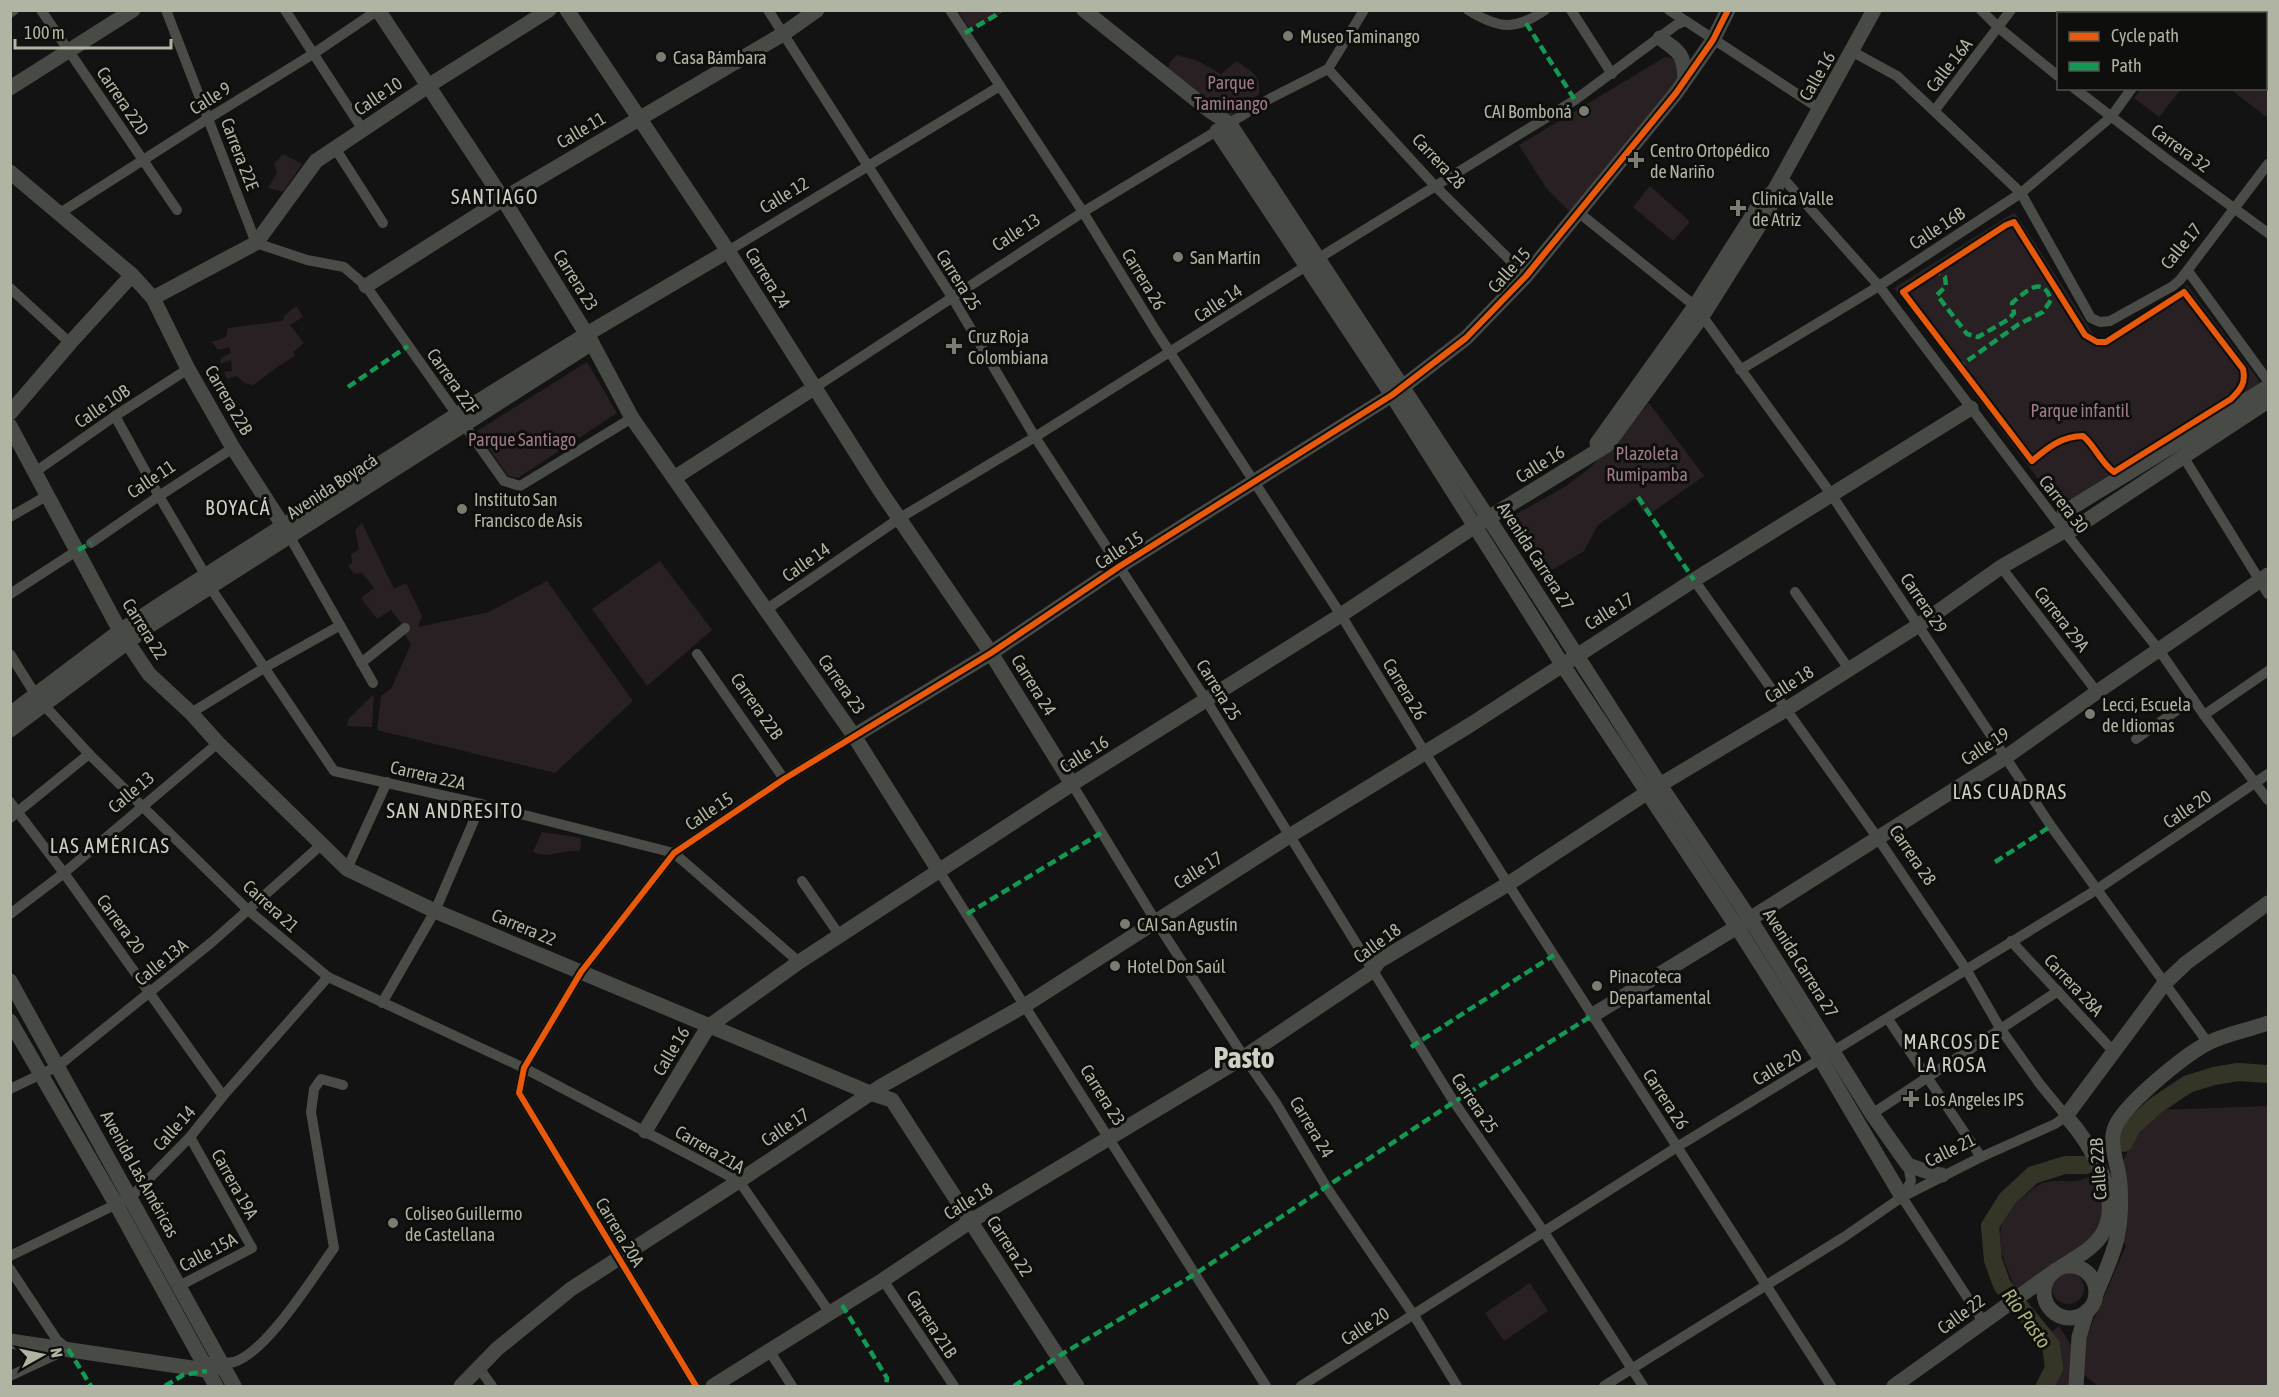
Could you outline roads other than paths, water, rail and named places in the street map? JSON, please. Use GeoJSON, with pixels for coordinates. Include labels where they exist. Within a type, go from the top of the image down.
{"type":"FeatureCollection","features":[{"type":"Feature","properties":{"kind":"street","name":"Carrera 22D"},"geometry":{"type":"LineString","coordinates":[[41,10],[177,210]]}},
{"type":"Feature","properties":{"kind":"street"},"geometry":{"type":"LineString","coordinates":[[10,88],[133,10]]}},
{"type":"Feature","properties":{"kind":"street","name":"Carrera 22E"},"geometry":{"type":"LineString","coordinates":[[166,10],[256,243]]}},
{"type":"Feature","properties":{"kind":"street"},"geometry":{"type":"LineString","coordinates":[[285,10],[363,130]]}},
{"type":"Feature","properties":{"kind":"street","name":"Calle 9"},"geometry":{"type":"LineString","coordinates":[[60,213],[313,54],[378,10]]}},
{"type":"Feature","properties":{"kind":"street","name":"Carrera 23"},"geometry":{"type":"LineString","coordinates":[[378,10],[503,199],[589,339],[632,418],[854,736],[1266,1386]]}},
{"type":"Feature","properties":{"kind":"street","name":"Calle 10"},"geometry":{"type":"LineString","coordinates":[[153,298],[256,243],[316,161],[428,86],[549,10]]}},
{"type":"Feature","properties":{"kind":"street","name":"Carrera 24"},"geometry":{"type":"LineString","coordinates":[[567,10],[728,251],[814,388],[992,653],[1155,921],[1276,1103],[1327,1188],[1413,1314],[1457,1386]]}},
{"type":"Feature","properties":{"kind":"street","name":"Carrera 25"},"geometry":{"type":"LineString","coordinates":[[768,10],[867,168],[952,297],[1035,437],[1291,835],[1454,1102],[1544,1232],[1643,1386]]}},
{"type":"Feature","properties":{"kind":"street","name":"Calle 11"},"geometry":{"type":"LineString","coordinates":[[366,286],[503,199],[783,34],[817,10]]}},
{"type":"Feature","properties":{"kind":"street","name":"Carrera 26"},"geometry":{"type":"LineString","coordinates":[[950,10],[1083,212],[1341,615],[1508,884],[1830,1386]]}},
{"type":"Feature","properties":{"kind":"street","name":"Avenida Carrera 27"},"geometry":{"type":"LineString","coordinates":[[1084,10],[1210,111],[1224,128],[1397,391],[1489,518],[1576,655],[1654,788]]}},
{"type":"Feature","properties":{"kind":"street"},"geometry":{"type":"LineString","coordinates":[[1328,69],[1364,10]]}},
{"type":"Feature","properties":{"kind":"street"},"geometry":{"type":"LineString","coordinates":[[1468,10],[1488,22],[1499,24],[1526,23],[1545,10]]}},
{"type":"Feature","properties":{"kind":"street"},"geometry":{"type":"LineString","coordinates":[[1571,10],[1612,74]]}},
{"type":"Feature","properties":{"kind":"street"},"geometry":{"type":"LineString","coordinates":[[1669,10],[1820,109]]}},
{"type":"Feature","properties":{"kind":"street","name":"Calle 15"},"geometry":{"type":"LineString","coordinates":[[519,1093],[524,1068],[582,972],[674,853],[784,779],[992,653],[1120,566],[1397,391],[1466,338],[1526,276],[1685,79],[1713,40],[1728,10]]}},
{"type":"Feature","properties":{"kind":"street","name":"Calle 16"},"geometry":{"type":"LineString","coordinates":[[645,1131],[708,1026],[799,962],[1039,808],[1072,784],[1341,615],[1475,526],[1589,456],[1699,310],[1759,205],[1774,191],[1853,52],[1874,10]]}},
{"type":"Feature","properties":{"kind":"street"},"geometry":{"type":"LineString","coordinates":[[1981,10],[1999,28],[2057,75]]}},
{"type":"Feature","properties":{"kind":"street","name":"Calle 16A"},"geometry":{"type":"LineString","coordinates":[[1935,110],[2011,10]]}},
{"type":"Feature","properties":{"kind":"street","name":"Calle 14"},"geometry":{"type":"LineString","coordinates":[[767,609],[900,518],[1035,437],[1312,262],[1575,100],[1685,21]]}},
{"type":"Feature","properties":{"kind":"street"},"geometry":{"type":"LineString","coordinates":[[1660,38],[1681,52],[1685,79]]}},
{"type":"Feature","properties":{"kind":"street"},"geometry":{"type":"LineString","coordinates":[[1853,52],[1897,76],[2021,193]]}},
{"type":"Feature","properties":{"kind":"street","name":"Calle 13"},"geometry":{"type":"LineString","coordinates":[[674,478],[1083,212],[1271,98],[1328,69]]}},
{"type":"Feature","properties":{"kind":"street","name":"Carrera 28"},"geometry":{"type":"LineString","coordinates":[[1328,69],[1435,186],[1526,276]]}},
{"type":"Feature","properties":{"kind":"street","name":"Calle 12"},"geometry":{"type":"LineString","coordinates":[[589,339],[728,251],[1000,86]]}},
{"type":"Feature","properties":{"kind":"street","name":"Carrera 32"},"geometry":{"type":"LineString","coordinates":[[2077,90],[2268,233]]}},
{"type":"Feature","properties":{"kind":"street","name":"Calle 16B"},"geometry":{"type":"LineString","coordinates":[[1740,370],[1879,286],[2021,193],[2111,117],[2131,90]]}},
{"type":"Feature","properties":{"kind":"street"},"geometry":{"type":"LineString","coordinates":[[335,148],[383,223]]}},
{"type":"Feature","properties":{"kind":"street","name":"Calle 17"},"geometry":{"type":"LineString","coordinates":[[2021,193],[2091,318],[2100,322],[2110,321],[2173,286],[2188,271],[2268,164]]}},
{"type":"Feature","properties":{"kind":"street","name":"Carrera 22B"},"geometry":{"type":"LineString","coordinates":[[10,172],[132,275],[153,298],[188,369],[233,448],[287,532],[373,683]]}},
{"type":"Feature","properties":{"kind":"street","name":"Carrera 30"},"geometry":{"type":"LineString","coordinates":[[1782,177],[1879,286],[2064,531],[2160,650],[2204,715],[2268,800]]}},
{"type":"Feature","properties":{"kind":"street","name":"Carrera 29"},"geometry":{"type":"LineString","coordinates":[[1578,212],[1699,310],[1831,494],[2096,890],[2208,1043]]}},
{"type":"Feature","properties":{"kind":"street"},"geometry":{"type":"LineString","coordinates":[[256,243],[307,260],[344,267],[366,286]]}},
{"type":"Feature","properties":{"kind":"street"},"geometry":{"type":"LineString","coordinates":[[2188,271],[2268,381]]}},
{"type":"Feature","properties":{"kind":"street"},"geometry":{"type":"LineString","coordinates":[[10,413],[70,342],[132,275]]}},
{"type":"Feature","properties":{"kind":"street","name":"Carrera 22F"},"geometry":{"type":"LineString","coordinates":[[366,286],[504,481],[520,486],[632,418]]}},
{"type":"Feature","properties":{"kind":"street"},"geometry":{"type":"LineString","coordinates":[[10,288],[70,342]]}},
{"type":"Feature","properties":{"kind":"street","name":"Avenida Boyacá"},"geometry":{"type":"LineString","coordinates":[[10,714],[39,699],[123,636],[459,419],[589,339]]}},
{"type":"Feature","properties":{"kind":"street","name":"Calle 10B"},"geometry":{"type":"LineString","coordinates":[[35,472],[188,369]]}},
{"type":"Feature","properties":{"kind":"street"},"geometry":{"type":"LineString","coordinates":[[2064,531],[2064,513],[2268,387]]}},
{"type":"Feature","properties":{"kind":"street","name":"Avenida Carrera 27"},"geometry":{"type":"LineString","coordinates":[[1397,391],[1475,526],[1562,664],[1654,788],[1744,923],[1827,1056],[1902,1197],[1984,1323]]}},
{"type":"Feature","properties":{"kind":"street","name":"Calle 18"},"geometry":{"type":"LineString","coordinates":[[713,1386],[883,1280],[971,1221],[1244,1058],[1372,971],[1379,961],[1508,884],[1654,788],[1785,710],[1919,625],[2001,567],[2064,531],[2072,530],[2268,401]]}},
{"type":"Feature","properties":{"kind":"street","name":"Calle 17"},"geometry":{"type":"LineString","coordinates":[[461,1386],[497,1349],[571,1289],[870,1093],[1024,1006],[1424,751],[1470,725],[1694,580],[1971,408]]}},
{"type":"Feature","properties":{"kind":"street","name":"Carrera 22A"},"geometry":{"type":"LineString","coordinates":[[115,416],[208,581],[334,771],[481,804],[674,853],[799,962]]}},
{"type":"Feature","properties":{"kind":"street","name":"Carrera 22"},"geometry":{"type":"LineString","coordinates":[[10,426],[48,495],[84,547],[123,636],[149,674],[191,713],[321,846],[347,869],[435,911],[870,1093],[892,1100],[1077,1386]]}},
{"type":"Feature","properties":{"kind":"street","name":"Calle 11"},"geometry":{"type":"LineString","coordinates":[[10,594],[233,448]]}},
{"type":"Feature","properties":{"kind":"street"},"geometry":{"type":"LineString","coordinates":[[2183,456],[2264,578],[2268,594]]}},
{"type":"Feature","properties":{"kind":"street"},"geometry":{"type":"LineString","coordinates":[[10,517],[48,495]]}},
{"type":"Feature","properties":{"kind":"street","name":"Carrera 29A"},"geometry":{"type":"LineString","coordinates":[[2001,567],[2097,692]]}},
{"type":"Feature","properties":{"kind":"street","name":"Calle 19"},"geometry":{"type":"LineString","coordinates":[[1593,1015],[1744,923],[2006,757],[2264,578]]}},
{"type":"Feature","properties":{"kind":"street","name":"Carrera 28"},"geometry":{"type":"LineString","coordinates":[[1694,580],[1877,837],[1966,969],[2000,1028],[2095,1155]]}},
{"type":"Feature","properties":{"kind":"street"},"geometry":{"type":"LineString","coordinates":[[1795,592],[1849,669]]}},
{"type":"Feature","properties":{"kind":"street"},"geometry":{"type":"LineString","coordinates":[[191,713],[339,626]]}},
{"type":"Feature","properties":{"kind":"street"},"geometry":{"type":"LineString","coordinates":[[361,663],[405,628]]}},
{"type":"Feature","properties":{"kind":"street","name":"Carrera 21"},"geometry":{"type":"LineString","coordinates":[[10,654],[39,699],[89,754],[248,909],[328,977],[524,1068]]}},
{"type":"Feature","properties":{"kind":"street","name":"Carrera 22B"},"geometry":{"type":"LineString","coordinates":[[697,654],[784,779]]}},
{"type":"Feature","properties":{"kind":"street"},"geometry":{"type":"LineString","coordinates":[[2204,715],[2268,670]]}},
{"type":"Feature","properties":{"kind":"street","name":"Avenida Boyacá"},"geometry":{"type":"LineString","coordinates":[[10,730],[39,699]]}},
{"type":"Feature","properties":{"kind":"street"},"geometry":{"type":"LineString","coordinates":[[2136,739],[2193,699]]}},
{"type":"Feature","properties":{"kind":"street","name":"Calle 13"},"geometry":{"type":"LineString","coordinates":[[10,914],[64,873],[218,743]]}},
{"type":"Feature","properties":{"kind":"street"},"geometry":{"type":"LineString","coordinates":[[14,815],[89,754]]}},
{"type":"Feature","properties":{"kind":"street","name":"Calle 20"},"geometry":{"type":"LineString","coordinates":[[1301,1386],[1677,1147],[2096,890],[2268,774]]}},
{"type":"Feature","properties":{"kind":"street"},"geometry":{"type":"LineString","coordinates":[[347,869],[387,782]]}},
{"type":"Feature","properties":{"kind":"street","name":"Carrera 20"},"geometry":{"type":"LineString","coordinates":[[10,802],[14,815],[64,873],[223,1096]]}},
{"type":"Feature","properties":{"kind":"street"},"geometry":{"type":"LineString","coordinates":[[382,1003],[435,911],[481,804]]}},
{"type":"Feature","properties":{"kind":"street","name":"Calle 13A"},"geometry":{"type":"LineString","coordinates":[[10,1089],[58,1066],[212,942],[321,846]]}},
{"type":"Feature","properties":{"kind":"street"},"geometry":{"type":"LineString","coordinates":[[802,881],[840,936]]}},
{"type":"Feature","properties":{"kind":"street","name":"Calle 21"},"geometry":{"type":"LineString","coordinates":[[1604,1386],[1766,1287],[1902,1197],[1942,1175],[2055,1124],[2066,1116],[2164,984],[2186,963],[2268,903]]}},
{"type":"Feature","properties":{"kind":"street","name":"Carrera 28A"},"geometry":{"type":"LineString","coordinates":[[2012,941],[2113,1051]]}},
{"type":"Feature","properties":{"kind":"street","name":"Calle 14"},"geometry":{"type":"LineString","coordinates":[[10,1256],[131,1197],[190,1137],[328,977]]}},
{"type":"Feature","properties":{"kind":"street","name":"Avenida Las Américas"},"geometry":{"type":"LineString","coordinates":[[10,981],[179,1286],[226,1365],[234,1386]]}},
{"type":"Feature","properties":{"kind":"street"},"geometry":{"type":"LineString","coordinates":[[1872,1114],[2058,991]]}},
{"type":"Feature","properties":{"kind":"street"},"geometry":{"type":"LineString","coordinates":[[1888,1019],[1981,1157]]}},
{"type":"Feature","properties":{"kind":"street","name":"Avenida Las Américas"},"geometry":{"type":"LineString","coordinates":[[10,1021],[116,1204],[216,1386]]}},
{"type":"Feature","properties":{"kind":"street","name":"Calle 22B"},"geometry":{"type":"LineString","coordinates":[[2096,1294],[2115,1250],[2119,1234],[2121,1220],[2112,1184],[2114,1131],[2122,1114],[2164,1075],[2208,1043],[2268,1023]]}},
{"type":"Feature","properties":{"kind":"street","name":"Avenida Carrera 27"},"geometry":{"type":"LineString","coordinates":[[1827,1056],[1908,1165]]}},
{"type":"Feature","properties":{"kind":"street","name":"Carrera 21A"},"geometry":{"type":"LineString","coordinates":[[524,1068],[739,1181],[830,1313]]}},
{"type":"Feature","properties":{"kind":"street"},"geometry":{"type":"LineString","coordinates":[[10,1333],[62,1345],[204,1367],[226,1365],[249,1355],[279,1323],[334,1248],[311,1112],[314,1089],[321,1079],[342,1085]]}},
{"type":"Feature","properties":{"kind":"street","name":"Carrera 20A"},"geometry":{"type":"LineString","coordinates":[[519,1093],[696,1386]]}},
{"type":"Feature","properties":{"kind":"street","name":"Carrera 19A"},"geometry":{"type":"LineString","coordinates":[[190,1137],[252,1248]]}},
{"type":"Feature","properties":{"kind":"street","name":"Calle 22"},"geometry":{"type":"LineString","coordinates":[[1894,1386],[2023,1293],[2091,1248],[2104,1232],[2110,1212],[2112,1184],[2095,1155]]}},
{"type":"Feature","properties":{"kind":"street"},"geometry":{"type":"LineString","coordinates":[[1902,1197],[1911,1181],[1908,1165],[1942,1175]]}},
{"type":"Feature","properties":{"kind":"street","name":"Calle 15A"},"geometry":{"type":"LineString","coordinates":[[179,1286],[252,1248]]}},
{"type":"Feature","properties":{"kind":"street"},"geometry":{"type":"LineString","coordinates":[[2076,1386],[2079,1337],[2087,1311],[2093,1304],[2096,1294],[2095,1284],[2082,1268],[2072,1266],[2056,1270],[2046,1280],[2044,1298],[2054,1313],[2071,1318],[2087,1311]]}},
{"type":"Feature","properties":{"kind":"street"},"geometry":{"type":"LineString","coordinates":[[10,1269],[62,1345]]}},
{"type":"Feature","properties":{"kind":"street","name":"Carrera 21B"},"geometry":{"type":"LineString","coordinates":[[883,1280],[954,1386]]}},
{"type":"Feature","properties":{"kind":"street"},"geometry":{"type":"LineString","coordinates":[[10,1341],[62,1345]]}},
{"type":"Feature","properties":{"kind":"street"},"geometry":{"type":"LineString","coordinates":[[10,1376],[62,1345]]}},
{"type":"Feature","properties":{"kind":"street"},"geometry":{"type":"LineString","coordinates":[[770,1352],[792,1386]]}},
{"type":"Feature","properties":{"kind":"street"},"geometry":{"type":"LineString","coordinates":[[479,1368],[492,1386]]}},
{"type":"Feature","properties":{"kind":"waterway","name":"Río Pasto"},"geometry":{"type":"LineString","coordinates":[[2124,1143],[2132,1127],[2155,1106],[2188,1084],[2238,1072],[2268,1074]]}},
{"type":"Feature","properties":{"kind":"waterway","name":"Río Pasto"},"geometry":{"type":"LineString","coordinates":[[2045,1386],[2054,1368],[2051,1345],[2002,1285],[1993,1260],[1990,1226],[2007,1199],[2033,1175],[2065,1165],[2086,1165]]}},
{"type":"Feature","properties":{"kind":"place","name":"Museo Taminango"},"geometry":{"type":"Point","coordinates":[1288,36]}},
{"type":"Feature","properties":{"kind":"place","name":"Casa Bámbara"},"geometry":{"type":"Point","coordinates":[661,57]}},
{"type":"Feature","properties":{"kind":"place","name":"CAI Bomboná"},"geometry":{"type":"Point","coordinates":[1584,111]}},
{"type":"Feature","properties":{"kind":"place","name":"Centro Ortopédico de Nariño"},"geometry":{"type":"Point","coordinates":[1636,160]}},
{"type":"Feature","properties":{"kind":"place","name":"Clínica Valle de Atriz"},"geometry":{"type":"Point","coordinates":[1738,208]}},
{"type":"Feature","properties":{"kind":"place","name":"San Martín"},"geometry":{"type":"Point","coordinates":[1178,257]}},
{"type":"Feature","properties":{"kind":"place","name":"Cruz Roja Colombiana"},"geometry":{"type":"Point","coordinates":[954,346]}},
{"type":"Feature","properties":{"kind":"place","name":"Instituto San Francisco de Asis"},"geometry":{"type":"Point","coordinates":[462,509]}},
{"type":"Feature","properties":{"kind":"place","name":"Lecci, Escuela de Idiomas"},"geometry":{"type":"Point","coordinates":[2090,714]}},
{"type":"Feature","properties":{"kind":"place","name":"CAI San Agustín"},"geometry":{"type":"Point","coordinates":[1125,924]}},
{"type":"Feature","properties":{"kind":"place","name":"Hotel Don Saúl"},"geometry":{"type":"Point","coordinates":[1115,966]}},
{"type":"Feature","properties":{"kind":"place","name":"Pinacoteca Departamental"},"geometry":{"type":"Point","coordinates":[1597,986]}},
{"type":"Feature","properties":{"kind":"place","name":"Los Angeles IPS"},"geometry":{"type":"Point","coordinates":[1911,1099]}},
{"type":"Feature","properties":{"kind":"place","name":"Coliseo Guillermo de Castellana"},"geometry":{"type":"Point","coordinates":[393,1223]}},
{"type":"Feature","properties":{"kind":"district","name":"SANTIAGO"},"geometry":{"type":"Point","coordinates":[495,196]}},
{"type":"Feature","properties":{"kind":"district","name":"BOYACÁ"},"geometry":{"type":"Point","coordinates":[238,507]}},
{"type":"Feature","properties":{"kind":"district","name":"LAS CUADRAS"},"geometry":{"type":"Point","coordinates":[2010,791]}},
{"type":"Feature","properties":{"kind":"district","name":"SAN ANDRESITO"},"geometry":{"type":"Point","coordinates":[455,810]}},
{"type":"Feature","properties":{"kind":"district","name":"LAS AMÉRICAS"},"geometry":{"type":"Point","coordinates":[110,845]}},
{"type":"Feature","properties":{"kind":"district","name":"MARCOS DE LA ROSA"},"geometry":{"type":"Point","coordinates":[1952,1052]}},
{"type":"Feature","properties":{"kind":"district","name":"Pasto"},"geometry":{"type":"Point","coordinates":[1244,1057]}},
{"type":"Feature","properties":{"kind":"park label","name":"Parque Taminango"},"geometry":{"type":"Point","coordinates":[1231,92]}},
{"type":"Feature","properties":{"kind":"park label","name":"Parque infantil"},"geometry":{"type":"Point","coordinates":[2080,410]}},
{"type":"Feature","properties":{"kind":"park label","name":"Parque Santiago"},"geometry":{"type":"Point","coordinates":[522,439]}},
{"type":"Feature","properties":{"kind":"park label","name":"Plazoleta Rumipamba"},"geometry":{"type":"Point","coordinates":[1647,463]}}]}
